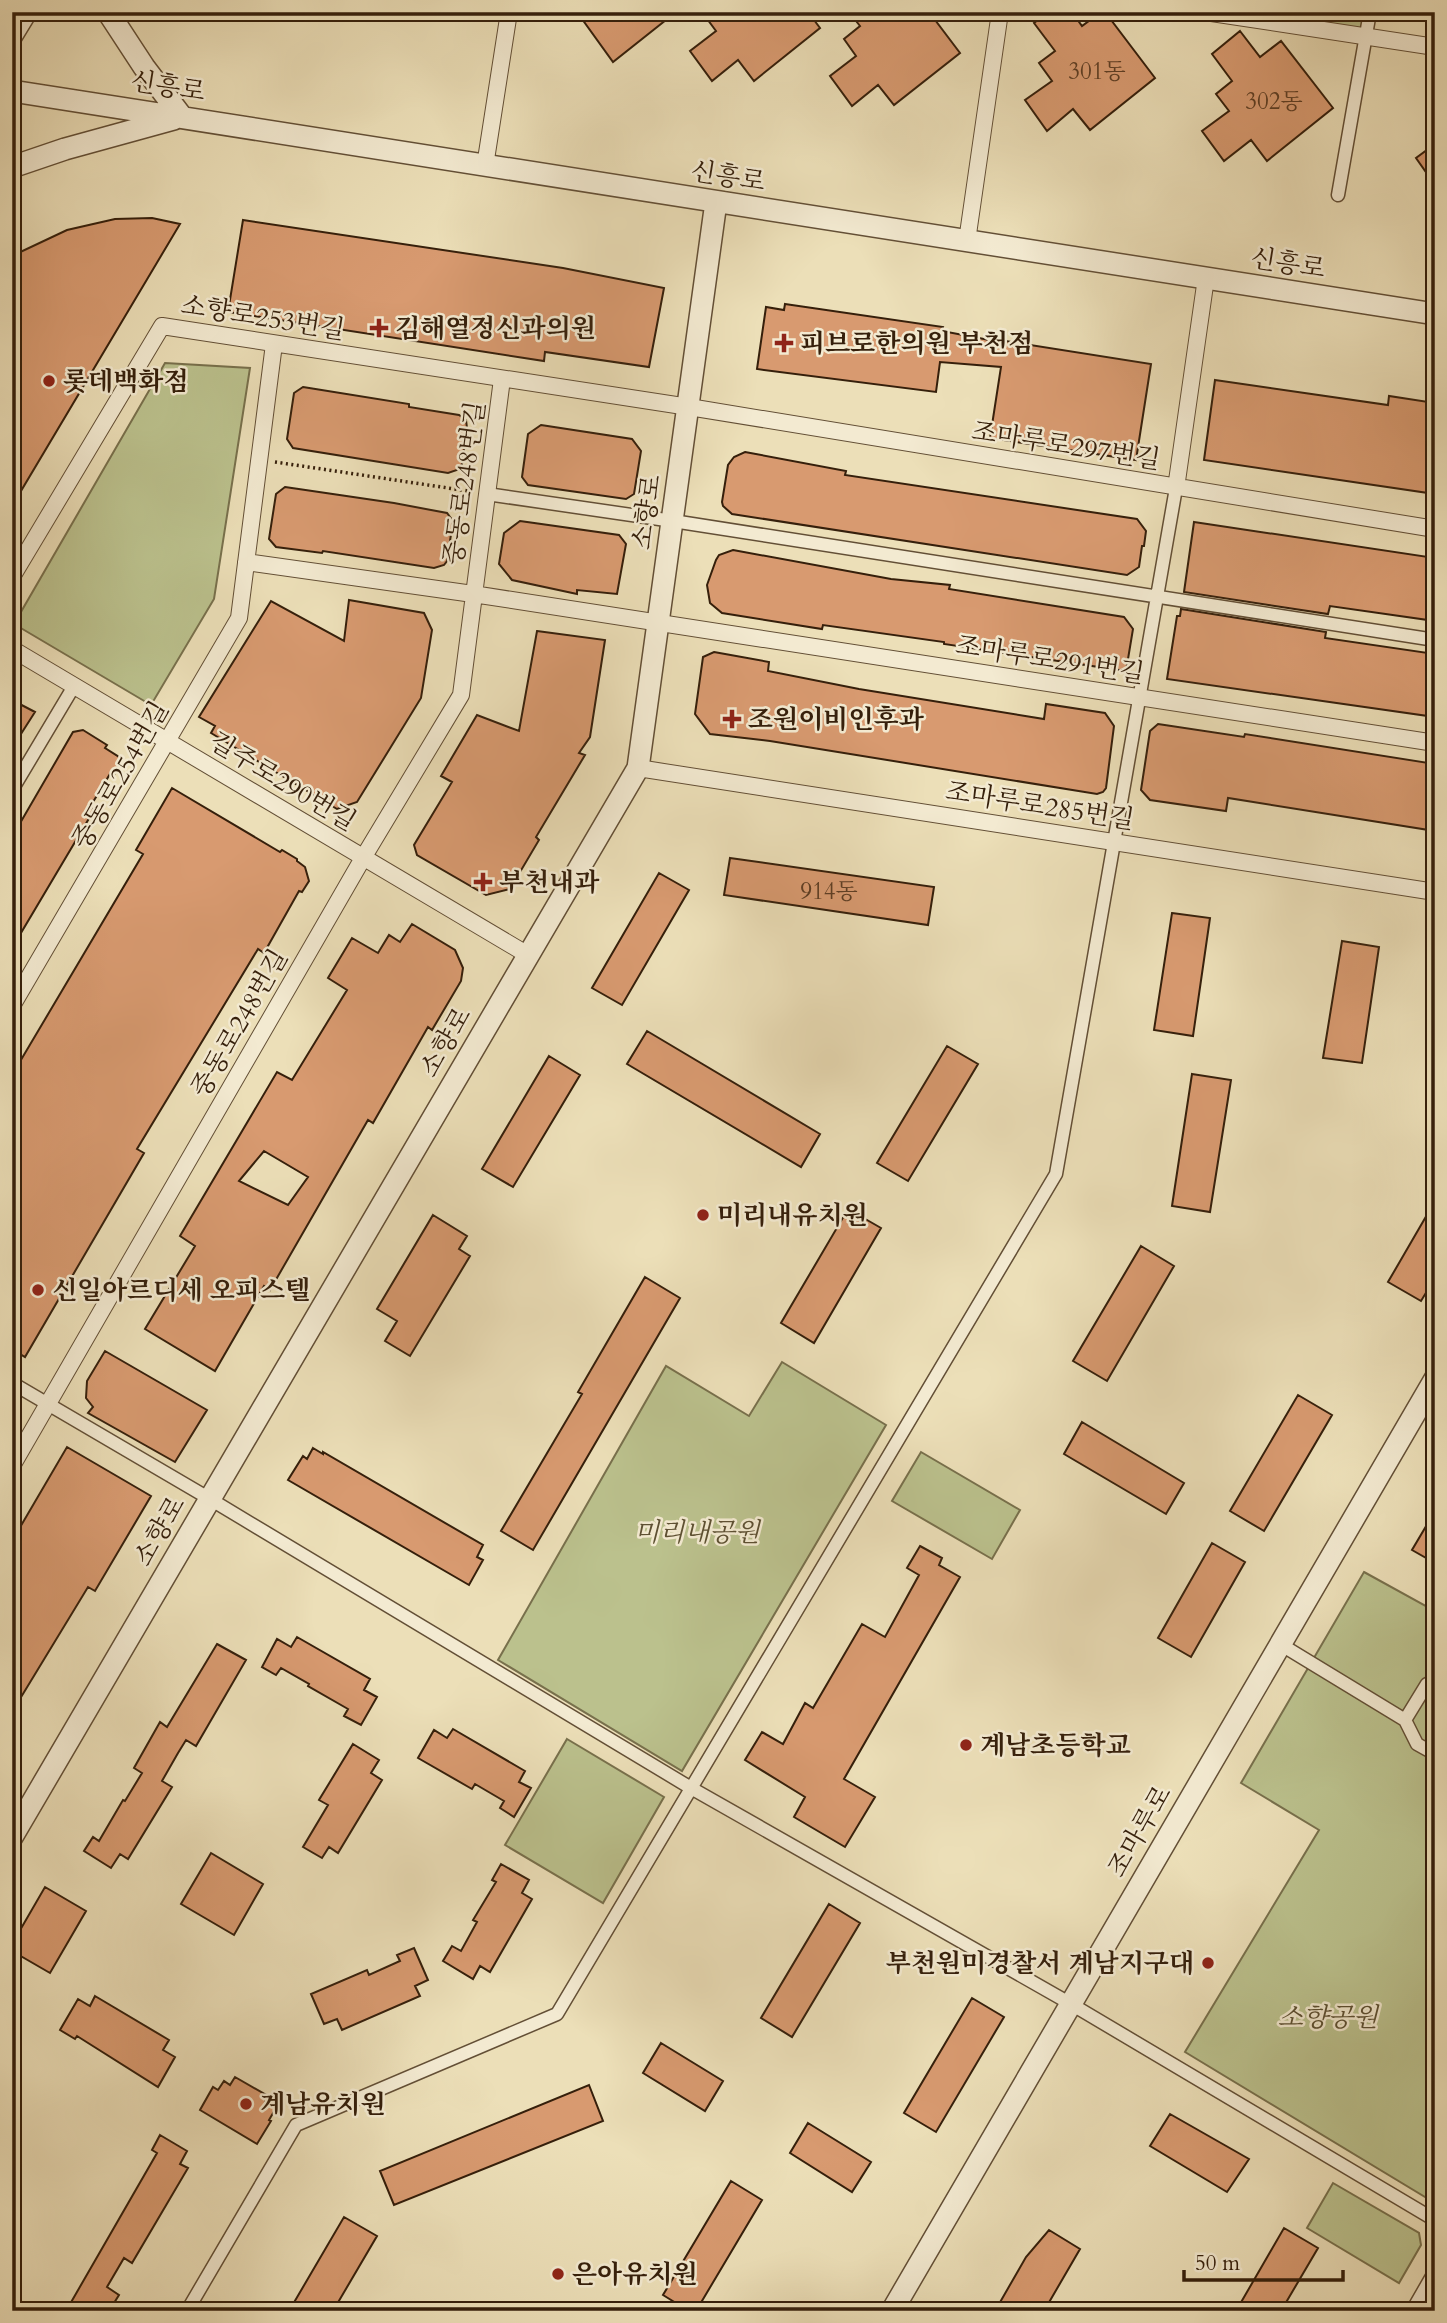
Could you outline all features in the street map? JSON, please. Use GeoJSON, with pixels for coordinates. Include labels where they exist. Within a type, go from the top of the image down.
{"type":"FeatureCollection","features":[{"type":"Feature","properties":{"kind":"street"},"geometry":{"type":"LineString","coordinates":[[12,35],[26,12]]}},
{"type":"Feature","properties":{"kind":"street"},"geometry":{"type":"LineString","coordinates":[[12,167],[65,149],[182,117],[144,67],[108,12]]}},
{"type":"Feature","properties":{"kind":"street"},"geometry":{"type":"LineString","coordinates":[[485,166],[509,12]]}},
{"type":"Feature","properties":{"kind":"street"},"geometry":{"type":"LineString","coordinates":[[967,241],[1000,12]]}},
{"type":"Feature","properties":{"kind":"street"},"geometry":{"type":"LineString","coordinates":[[1205,12],[1435,47]]}},
{"type":"Feature","properties":{"kind":"street"},"geometry":{"type":"LineString","coordinates":[[1338,195],[1370,12]]}},
{"type":"Feature","properties":{"kind":"street","name":"신흥로"},"geometry":{"type":"LineString","coordinates":[[12,91],[1435,314]]}},
{"type":"Feature","properties":{"kind":"street","name":"소향로"},"geometry":{"type":"LineString","coordinates":[[12,1837],[638,768],[716,202]]}},
{"type":"Feature","properties":{"kind":"street"},"geometry":{"type":"LineString","coordinates":[[187,2311],[296,2125],[557,2014],[1056,1174],[1176,488],[1206,278]]}},
{"type":"Feature","properties":{"kind":"street","name":"소향로253번길"},"geometry":{"type":"LineString","coordinates":[[12,577],[162,326],[689,407]]}},
{"type":"Feature","properties":{"kind":"street","name":"중동로254번길"},"geometry":{"type":"LineString","coordinates":[[12,1006],[239,618],[274,344]]}},
{"type":"Feature","properties":{"kind":"street","name":"중동로248번길"},"geometry":{"type":"LineString","coordinates":[[12,1466],[363,858],[461,695],[502,379]]}},
{"type":"Feature","properties":{"kind":"street","name":"조마루로297번길"},"geometry":{"type":"LineString","coordinates":[[689,407],[1435,529]]}},
{"type":"Feature","properties":{"kind":"street"},"geometry":{"type":"LineString","coordinates":[[487,494],[1435,640]]}},
{"type":"Feature","properties":{"kind":"street"},"geometry":{"type":"LineString","coordinates":[[246,562],[473,594]]}},
{"type":"Feature","properties":{"kind":"street","name":"중동로248번길"},"geometry":{"type":"LineString","coordinates":[[473,594],[658,623]]}},
{"type":"Feature","properties":{"kind":"street","name":"조마루로291번길"},"geometry":{"type":"LineString","coordinates":[[658,623],[1435,743]]}},
{"type":"Feature","properties":{"kind":"street","name":"길주로290번길"},"geometry":{"type":"LineString","coordinates":[[12,649],[528,955]]}},
{"type":"Feature","properties":{"kind":"street"},"geometry":{"type":"LineString","coordinates":[[12,790],[74,686]]}},
{"type":"Feature","properties":{"kind":"street","name":"조마루로285번길"},"geometry":{"type":"LineString","coordinates":[[638,768],[1435,892]]}},
{"type":"Feature","properties":{"kind":"street","name":"조마루로"},"geometry":{"type":"LineString","coordinates":[[892,2311],[1435,1379]]}},
{"type":"Feature","properties":{"kind":"street"},"geometry":{"type":"LineString","coordinates":[[12,1383],[691,1788],[1071,2004],[1435,2220]]}},
{"type":"Feature","properties":{"kind":"street"},"geometry":{"type":"LineString","coordinates":[[1280,1644],[1405,1720],[1418,1744],[1435,1754]]}},
{"type":"Feature","properties":{"kind":"street"},"geometry":{"type":"LineString","coordinates":[[1405,1720],[1427,1684],[1435,1681]]}},
{"type":"Feature","properties":{"kind":"street"},"geometry":{"type":"LineString","coordinates":[[1412,2311],[1435,2271]]}},
{"type":"Feature","properties":{"kind":"path"},"geometry":{"type":"LineString","coordinates":[[259,459],[487,494]]}},
{"type":"Feature","properties":{"kind":"green space"},"geometry":{"type":"Polygon","coordinates":[[[1205,12],[1370,12],[1366,36],[1205,12]]]}},
{"type":"Feature","properties":{"kind":"green space"},"geometry":{"type":"Polygon","coordinates":[[[165,363],[250,368],[214,599],[151,705],[14,624],[165,363]]]}},
{"type":"Feature","properties":{"kind":"green space","name":"미리내공원"},"geometry":{"type":"Polygon","coordinates":[[[782,1362],[886,1425],[682,1771],[498,1660],[666,1366],[749,1416],[782,1362]]]}},
{"type":"Feature","properties":{"kind":"green space"},"geometry":{"type":"Polygon","coordinates":[[[921,1452],[1020,1510],[992,1559],[892,1501],[921,1452]]]}},
{"type":"Feature","properties":{"kind":"green space","name":"소향공원"},"geometry":{"type":"Polygon","coordinates":[[[1364,1572],[1435,1611],[1435,2203],[1185,2052],[1319,1830],[1241,1783],[1364,1572]]]}},
{"type":"Feature","properties":{"kind":"green space"},"geometry":{"type":"Polygon","coordinates":[[[567,1739],[664,1797],[603,1903],[505,1845],[567,1739]]]}},
{"type":"Feature","properties":{"kind":"green space"},"geometry":{"type":"Polygon","coordinates":[[[1333,2183],[1419,2233],[1421,2245],[1399,2283],[1307,2228],[1333,2183]]]}},
{"type":"Feature","properties":{"kind":"building"},"geometry":{"type":"Polygon","coordinates":[[[577,12],[676,12],[613,62],[577,12]]]}},
{"type":"Feature","properties":{"kind":"building"},"geometry":{"type":"Polygon","coordinates":[[[702,12],[808,12],[820,28],[754,81],[738,60],[712,81],[690,51],[716,31],[702,12]]]}},
{"type":"Feature","properties":{"kind":"building"},"geometry":{"type":"Polygon","coordinates":[[[849,12],[929,12],[960,53],[894,105],[878,85],[852,106],[830,76],[856,56],[844,39],[860,26],[849,12]]]}},
{"type":"Feature","properties":{"kind":"building"},"geometry":{"type":"Polygon","coordinates":[[[1048,12],[1072,12],[1082,26],[1105,12],[1155,78],[1090,130],[1073,109],[1047,131],[1025,100],[1052,81],[1039,63],[1055,51],[1034,23],[1048,12]]]}},
{"type":"Feature","properties":{"kind":"building"},"geometry":{"type":"Polygon","coordinates":[[[1240,31],[1260,57],[1281,41],[1333,108],[1267,161],[1251,140],[1224,161],[1202,131],[1229,111],[1216,94],[1232,81],[1212,54],[1240,31]]]}},
{"type":"Feature","properties":{"kind":"building"},"geometry":{"type":"Polygon","coordinates":[[[1435,144],[1435,185],[1416,158],[1435,144]]]}},
{"type":"Feature","properties":{"kind":"building","name":"롯데백화점"},"geometry":{"type":"Polygon","coordinates":[[[152,218],[180,224],[12,506],[12,256],[67,230],[115,219],[152,218]]]}},
{"type":"Feature","properties":{"kind":"building"},"geometry":{"type":"Polygon","coordinates":[[[243,220],[563,268],[664,288],[649,367],[545,352],[544,361],[228,312],[243,220]]]}},
{"type":"Feature","properties":{"kind":"building"},"geometry":{"type":"Polygon","coordinates":[[[785,304],[943,327],[942,331],[1005,343],[1151,364],[1136,460],[990,438],[1001,367],[940,362],[936,392],[757,369],[766,307],[784,310],[785,304]]]}},
{"type":"Feature","properties":{"kind":"building"},"geometry":{"type":"Polygon","coordinates":[[[1215,380],[1388,405],[1389,396],[1435,403],[1435,494],[1204,460],[1215,380]]]}},
{"type":"Feature","properties":{"kind":"building"},"geometry":{"type":"Polygon","coordinates":[[[303,387],[459,415],[466,420],[467,428],[462,464],[457,470],[448,473],[293,448],[287,439],[294,393],[303,387]]]}},
{"type":"Feature","properties":{"kind":"building"},"geometry":{"type":"Polygon","coordinates":[[[541,425],[632,439],[641,451],[634,494],[626,499],[528,485],[522,477],[528,434],[541,425]]]}},
{"type":"Feature","properties":{"kind":"building"},"geometry":{"type":"Polygon","coordinates":[[[745,452],[846,471],[845,475],[1137,519],[1146,531],[1139,567],[1127,575],[732,514],[722,502],[728,465],[734,457],[745,452]]]}},
{"type":"Feature","properties":{"kind":"building"},"geometry":{"type":"Polygon","coordinates":[[[285,487],[447,513],[453,521],[447,561],[434,568],[323,551],[276,547],[269,539],[276,494],[285,487]]]}},
{"type":"Feature","properties":{"kind":"building"},"geometry":{"type":"Polygon","coordinates":[[[520,521],[619,535],[626,544],[617,594],[577,590],[577,594],[512,580],[499,564],[504,533],[520,521]]]}},
{"type":"Feature","properties":{"kind":"building"},"geometry":{"type":"Polygon","coordinates":[[[1194,522],[1435,558],[1435,621],[1330,606],[1328,614],[1184,592],[1194,522]]]}},
{"type":"Feature","properties":{"kind":"building"},"geometry":{"type":"Polygon","coordinates":[[[733,550],[891,579],[950,585],[949,589],[1124,617],[1133,629],[1126,671],[944,642],[823,625],[822,629],[722,613],[710,603],[707,585],[719,555],[733,550]]]}},
{"type":"Feature","properties":{"kind":"building"},"geometry":{"type":"Polygon","coordinates":[[[349,600],[424,613],[432,630],[421,698],[357,802],[337,809],[211,733],[215,726],[199,717],[271,601],[344,641],[349,600]]]}},
{"type":"Feature","properties":{"kind":"building"},"geometry":{"type":"Polygon","coordinates":[[[1181,609],[1326,632],[1325,638],[1435,654],[1435,717],[1167,679],[1177,616],[1180,616],[1181,609]]]}},
{"type":"Feature","properties":{"kind":"building"},"geometry":{"type":"Polygon","coordinates":[[[537,631],[605,640],[590,737],[579,753],[585,755],[536,837],[539,840],[510,889],[486,895],[417,855],[414,845],[452,782],[441,776],[477,715],[519,731],[537,631]]]}},
{"type":"Feature","properties":{"kind":"building"},"geometry":{"type":"Polygon","coordinates":[[[714,652],[769,662],[768,671],[859,689],[1044,719],[1046,704],[1105,713],[1114,726],[1106,788],[1097,794],[770,741],[710,734],[695,714],[703,657],[714,652]]]}},
{"type":"Feature","properties":{"kind":"building"},"geometry":{"type":"Polygon","coordinates":[[[12,700],[35,712],[12,748],[12,700]]]}},
{"type":"Feature","properties":{"kind":"building"},"geometry":{"type":"Polygon","coordinates":[[[1158,724],[1244,737],[1245,734],[1435,764],[1435,831],[1228,798],[1226,811],[1150,800],[1141,790],[1150,731],[1158,724]]]}},
{"type":"Feature","properties":{"kind":"building"},"geometry":{"type":"Polygon","coordinates":[[[83,730],[107,745],[105,748],[119,757],[121,765],[113,776],[110,774],[90,807],[94,810],[12,948],[12,837],[73,732],[83,730]]]}},
{"type":"Feature","properties":{"kind":"building"},"geometry":{"type":"Polygon","coordinates":[[[172,788],[280,852],[282,850],[297,859],[305,867],[309,881],[302,892],[299,891],[264,953],[258,949],[137,1149],[144,1153],[25,1357],[12,1349],[12,1075],[143,854],[136,850],[172,788]]]}},
{"type":"Feature","properties":{"kind":"building"},"geometry":{"type":"Polygon","coordinates":[[[730,858],[934,887],[928,925],[724,895],[730,858]]]}},
{"type":"Feature","properties":{"kind":"building"},"geometry":{"type":"Polygon","coordinates":[[[659,873],[689,890],[622,1005],[592,988],[659,873]]]}},
{"type":"Feature","properties":{"kind":"building"},"geometry":{"type":"Polygon","coordinates":[[[1172,913],[1210,918],[1193,1036],[1154,1030],[1172,913]]]}},
{"type":"Feature","properties":{"kind":"building"},"geometry":{"type":"Polygon","coordinates":[[[412,924],[455,950],[463,968],[461,981],[432,1030],[428,1027],[373,1123],[368,1120],[270,1290],[264,1286],[215,1371],[145,1329],[195,1246],[180,1236],[277,1072],[292,1080],[347,990],[328,978],[352,938],[378,953],[389,935],[400,942],[412,924]],[[264,1151],[239,1181],[288,1205],[308,1177],[264,1151]]]}},
{"type":"Feature","properties":{"kind":"building"},"geometry":{"type":"Polygon","coordinates":[[[1342,941],[1379,947],[1362,1063],[1323,1058],[1342,941]]]}},
{"type":"Feature","properties":{"kind":"building"},"geometry":{"type":"Polygon","coordinates":[[[647,1031],[820,1134],[801,1167],[627,1064],[647,1031]]]}},
{"type":"Feature","properties":{"kind":"building"},"geometry":{"type":"Polygon","coordinates":[[[947,1046],[978,1064],[908,1181],[877,1163],[947,1046]]]}},
{"type":"Feature","properties":{"kind":"building"},"geometry":{"type":"Polygon","coordinates":[[[549,1056],[580,1075],[513,1187],[482,1169],[549,1056]]]}},
{"type":"Feature","properties":{"kind":"building"},"geometry":{"type":"Polygon","coordinates":[[[1192,1074],[1231,1080],[1210,1212],[1172,1206],[1192,1074]]]}},
{"type":"Feature","properties":{"kind":"building"},"geometry":{"type":"Polygon","coordinates":[[[1435,1201],[1435,1278],[1421,1301],[1388,1282],[1435,1201]]]}},
{"type":"Feature","properties":{"kind":"building"},"geometry":{"type":"Polygon","coordinates":[[[848,1209],[881,1228],[814,1343],[781,1323],[848,1209]]]}},
{"type":"Feature","properties":{"kind":"building"},"geometry":{"type":"Polygon","coordinates":[[[433,1215],[467,1236],[459,1249],[470,1256],[410,1356],[385,1341],[397,1321],[377,1309],[433,1215]]]}},
{"type":"Feature","properties":{"kind":"building"},"geometry":{"type":"Polygon","coordinates":[[[1141,1246],[1174,1266],[1107,1381],[1073,1361],[1141,1246]]]}},
{"type":"Feature","properties":{"kind":"building"},"geometry":{"type":"Polygon","coordinates":[[[645,1277],[680,1298],[533,1550],[501,1531],[582,1394],[578,1392],[645,1277]]]}},
{"type":"Feature","properties":{"kind":"building"},"geometry":{"type":"Polygon","coordinates":[[[105,1351],[207,1410],[175,1462],[88,1413],[93,1407],[86,1398],[87,1381],[105,1351]]]}},
{"type":"Feature","properties":{"kind":"building"},"geometry":{"type":"Polygon","coordinates":[[[1298,1395],[1332,1415],[1264,1531],[1230,1511],[1298,1395]]]}},
{"type":"Feature","properties":{"kind":"building"},"geometry":{"type":"Polygon","coordinates":[[[1082,1422],[1184,1483],[1166,1514],[1064,1454],[1082,1422]]]}},
{"type":"Feature","properties":{"kind":"building"},"geometry":{"type":"Polygon","coordinates":[[[67,1447],[151,1496],[95,1591],[88,1587],[12,1712],[12,1541],[67,1447]]]}},
{"type":"Feature","properties":{"kind":"building"},"geometry":{"type":"Polygon","coordinates":[[[313,1448],[483,1545],[477,1557],[483,1560],[469,1585],[288,1480],[303,1456],[307,1459],[313,1448]]]}},
{"type":"Feature","properties":{"kind":"building"},"geometry":{"type":"Polygon","coordinates":[[[1435,1511],[1435,1563],[1412,1550],[1435,1511]]]}},
{"type":"Feature","properties":{"kind":"building"},"geometry":{"type":"Polygon","coordinates":[[[1212,1543],[1245,1562],[1191,1657],[1158,1638],[1212,1543]]]}},
{"type":"Feature","properties":{"kind":"building"},"geometry":{"type":"Polygon","coordinates":[[[920,1546],[942,1558],[939,1565],[960,1577],[844,1779],[875,1797],[845,1847],[794,1817],[805,1797],[745,1760],[762,1732],[783,1744],[805,1703],[813,1708],[862,1624],[885,1637],[919,1575],[907,1568],[920,1546]]]}},
{"type":"Feature","properties":{"kind":"building"},"geometry":{"type":"Polygon","coordinates":[[[297,1637],[370,1679],[364,1690],[377,1697],[361,1725],[344,1716],[348,1709],[308,1686],[309,1684],[281,1668],[276,1675],[262,1667],[277,1639],[291,1647],[297,1637]]]}},
{"type":"Feature","properties":{"kind":"building"},"geometry":{"type":"Polygon","coordinates":[[[217,1644],[246,1660],[196,1746],[186,1740],[178,1753],[162,1781],[172,1787],[128,1859],[120,1854],[111,1868],[84,1851],[93,1837],[99,1841],[123,1800],[125,1801],[142,1773],[134,1768],[160,1722],[167,1727],[217,1644]]]}},
{"type":"Feature","properties":{"kind":"building"},"geometry":{"type":"Polygon","coordinates":[[[453,1729],[525,1771],[519,1782],[531,1788],[514,1817],[500,1808],[504,1801],[475,1784],[472,1789],[418,1758],[434,1730],[447,1738],[453,1729]]]}},
{"type":"Feature","properties":{"kind":"building"},"geometry":{"type":"Polygon","coordinates":[[[353,1744],[379,1760],[371,1773],[382,1780],[338,1853],[329,1847],[322,1858],[303,1847],[328,1805],[319,1800],[353,1744]]]}},
{"type":"Feature","properties":{"kind":"building"},"geometry":{"type":"Polygon","coordinates":[[[211,1853],[263,1884],[234,1935],[181,1904],[211,1853]]]}},
{"type":"Feature","properties":{"kind":"building"},"geometry":{"type":"Polygon","coordinates":[[[501,1864],[529,1880],[522,1893],[532,1899],[490,1972],[480,1966],[473,1979],[443,1961],[452,1946],[461,1951],[477,1922],[473,1920],[496,1882],[492,1880],[501,1864]]]}},
{"type":"Feature","properties":{"kind":"building"},"geometry":{"type":"Polygon","coordinates":[[[45,1887],[86,1911],[50,1973],[12,1951],[12,1944],[45,1887]]]}},
{"type":"Feature","properties":{"kind":"building"},"geometry":{"type":"Polygon","coordinates":[[[829,1904],[860,1923],[792,2037],[761,2018],[829,1904]]]}},
{"type":"Feature","properties":{"kind":"building"},"geometry":{"type":"Polygon","coordinates":[[[414,1948],[428,1980],[415,1986],[420,1996],[342,2030],[337,2019],[324,2024],[311,1994],[367,1970],[369,1975],[400,1961],[397,1955],[414,1948]]]}},
{"type":"Feature","properties":{"kind":"building"},"geometry":{"type":"Polygon","coordinates":[[[95,1996],[169,2040],[163,2050],[175,2057],[158,2087],[77,2036],[75,2039],[60,2030],[78,1999],[90,2006],[95,1996]]]}},
{"type":"Feature","properties":{"kind":"building"},"geometry":{"type":"Polygon","coordinates":[[[972,1998],[1004,2017],[936,2132],[904,2113],[972,1998]]]}},
{"type":"Feature","properties":{"kind":"building"},"geometry":{"type":"Polygon","coordinates":[[[661,2043],[723,2081],[705,2111],[643,2073],[661,2043]]]}},
{"type":"Feature","properties":{"kind":"building"},"geometry":{"type":"Polygon","coordinates":[[[235,2077],[268,2096],[265,2102],[276,2108],[257,2144],[200,2110],[213,2087],[218,2090],[224,2081],[230,2085],[235,2077]]]}},
{"type":"Feature","properties":{"kind":"building"},"geometry":{"type":"Polygon","coordinates":[[[589,2085],[603,2121],[394,2205],[380,2171],[589,2085]]]}},
{"type":"Feature","properties":{"kind":"building"},"geometry":{"type":"Polygon","coordinates":[[[1170,2114],[1249,2159],[1227,2192],[1150,2146],[1170,2114]]]}},
{"type":"Feature","properties":{"kind":"building"},"geometry":{"type":"Polygon","coordinates":[[[808,2123],[871,2162],[852,2192],[790,2153],[808,2123]]]}},
{"type":"Feature","properties":{"kind":"building"},"geometry":{"type":"Polygon","coordinates":[[[160,2135],[187,2151],[180,2164],[188,2168],[132,2263],[124,2258],[107,2287],[119,2295],[109,2311],[66,2311],[157,2153],[152,2150],[160,2135]]]}},
{"type":"Feature","properties":{"kind":"building"},"geometry":{"type":"Polygon","coordinates":[[[731,2181],[762,2200],[696,2311],[689,2311],[663,2295],[731,2181]]]}},
{"type":"Feature","properties":{"kind":"building"},"geometry":{"type":"Polygon","coordinates":[[[344,2217],[377,2236],[333,2311],[289,2311],[344,2217]]]}},
{"type":"Feature","properties":{"kind":"building"},"geometry":{"type":"Polygon","coordinates":[[[1284,2228],[1318,2248],[1281,2311],[1236,2311],[1284,2228]]]}},
{"type":"Feature","properties":{"kind":"building"},"geometry":{"type":"Polygon","coordinates":[[[1049,2230],[1080,2249],[1044,2311],[995,2311],[1026,2257],[1049,2230]]]}},
{"type":"Feature","properties":{"kind":"place","name":"김해열정신과의원"},"geometry":{"type":"Point","coordinates":[379,328]}},
{"type":"Feature","properties":{"kind":"place","name":"피브로한의원 부천점"},"geometry":{"type":"Point","coordinates":[784,343]}},
{"type":"Feature","properties":{"kind":"place","name":"롯데백화점"},"geometry":{"type":"Point","coordinates":[49,381]}},
{"type":"Feature","properties":{"kind":"place","name":"조원이비인후과"},"geometry":{"type":"Point","coordinates":[732,719]}},
{"type":"Feature","properties":{"kind":"place","name":"부천내과"},"geometry":{"type":"Point","coordinates":[483,882]}},
{"type":"Feature","properties":{"kind":"place","name":"미리내유치원"},"geometry":{"type":"Point","coordinates":[703,1215]}},
{"type":"Feature","properties":{"kind":"place","name":"신일아르디세 오피스텔"},"geometry":{"type":"Point","coordinates":[38,1290]}},
{"type":"Feature","properties":{"kind":"place","name":"계남초등학교"},"geometry":{"type":"Point","coordinates":[966,1745]}},
{"type":"Feature","properties":{"kind":"place","name":"부천원미경찰서 계남지구대"},"geometry":{"type":"Point","coordinates":[1208,1963]}},
{"type":"Feature","properties":{"kind":"place","name":"계남유치원"},"geometry":{"type":"Point","coordinates":[246,2104]}},
{"type":"Feature","properties":{"kind":"place","name":"은아유치원"},"geometry":{"type":"Point","coordinates":[558,2274]}}]}
